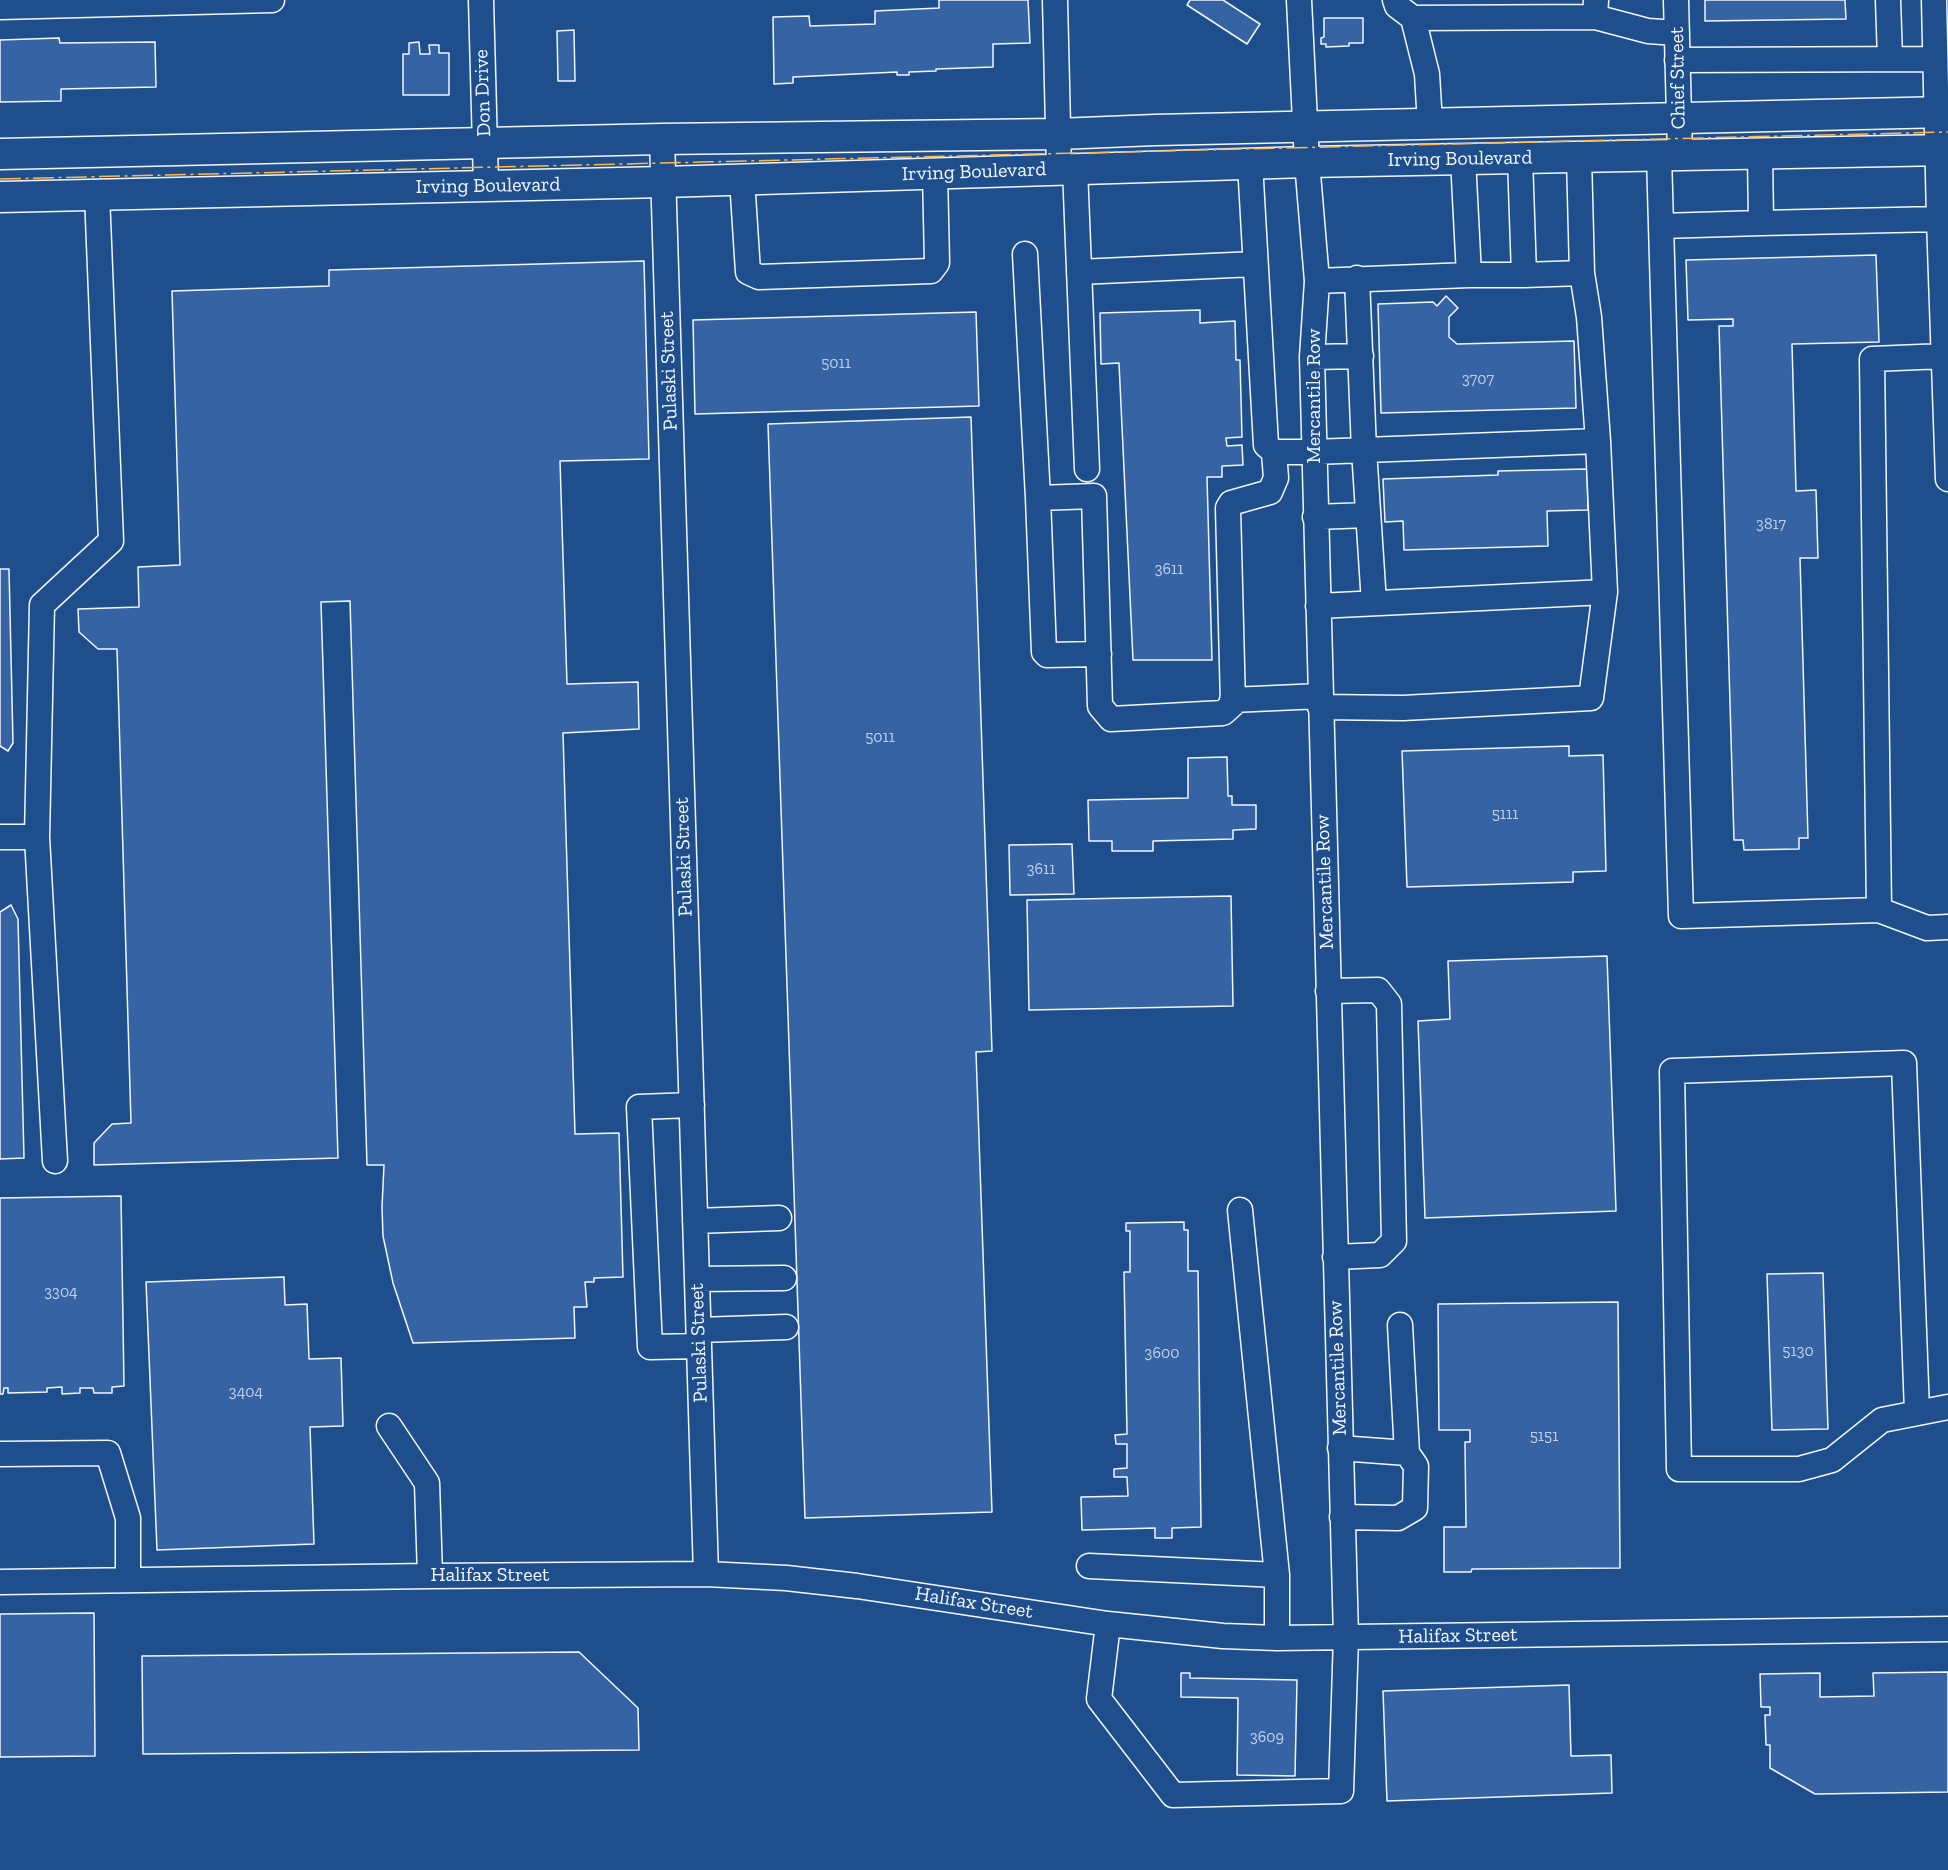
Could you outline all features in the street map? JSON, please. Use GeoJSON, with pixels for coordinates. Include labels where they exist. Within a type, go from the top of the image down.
{"type":"FeatureCollection","features":[{"type":"Feature","properties":{"kind":"main road","name":"Irving Boulevard"},"geometry":{"type":"LineString","coordinates":[[10,154],[662,139],[1058,134],[1942,112]]}},
{"type":"Feature","properties":{"kind":"main road","name":"Irving Boulevard"},"geometry":{"type":"LineString","coordinates":[[11,197],[742,180],[1306,162],[1943,150]]}},
{"type":"Feature","properties":{"kind":"main road"},"geometry":{"type":"LineString","coordinates":[[10,154],[11,197]]}},
{"type":"Feature","properties":{"kind":"street"},"geometry":{"type":"LineString","coordinates":[[0,7],[272,0]]}},
{"type":"Feature","properties":{"kind":"street","name":"Don Drive"},"geometry":{"type":"LineString","coordinates":[[481,0],[486,185]]}},
{"type":"Feature","properties":{"kind":"street"},"geometry":{"type":"LineString","coordinates":[[1055,0],[1058,134],[1067,169],[1079,272],[1087,469]]}},
{"type":"Feature","properties":{"kind":"street","name":"Mercantile Row"},"geometry":{"type":"LineString","coordinates":[[1108,1623],[1099,1699],[1173,1794],[1341,1791],[1346,1637],[1314,452],[1312,357],[1317,281],[1306,162],[1299,0]]}},
{"type":"Feature","properties":{"kind":"street"},"geometry":{"type":"LineString","coordinates":[[1395,0],[1397,6],[1413,18],[1427,74],[1430,124]]}},
{"type":"Feature","properties":{"kind":"street","name":"Chief Street"},"geometry":{"type":"LineString","coordinates":[[1676,0],[1679,117],[1670,156],[1661,226],[1681,916],[1879,910]]}},
{"type":"Feature","properties":{"kind":"street"},"geometry":{"type":"LineString","coordinates":[[1888,0],[1890,58]]}},
{"type":"Feature","properties":{"kind":"street"},"geometry":{"type":"LineString","coordinates":[[1934,0],[1941,29],[1935,59],[1942,112],[1943,150],[1939,219],[1948,478]]}},
{"type":"Feature","properties":{"kind":"street"},"geometry":{"type":"LineString","coordinates":[[1413,18],[1595,8],[1648,31],[1677,33]]}},
{"type":"Feature","properties":{"kind":"street"},"geometry":{"type":"LineString","coordinates":[[1677,60],[1935,59]]}},
{"type":"Feature","properties":{"kind":"street","name":"Pulaski Street"},"geometry":{"type":"LineString","coordinates":[[662,139],[706,1574]]}},
{"type":"Feature","properties":{"kind":"street"},"geometry":{"type":"LineString","coordinates":[[1760,154],[1761,223]]}},
{"type":"Feature","properties":{"kind":"street"},"geometry":{"type":"LineString","coordinates":[[1233,700],[1320,702],[1403,708],[1591,698],[1605,592],[1598,441],[1589,317],[1582,273],[1579,157]]}},
{"type":"Feature","properties":{"kind":"street"},"geometry":{"type":"LineString","coordinates":[[1520,158],[1524,275]]}},
{"type":"Feature","properties":{"kind":"street"},"geometry":{"type":"LineString","coordinates":[[1463,159],[1468,275]]}},
{"type":"Feature","properties":{"kind":"street"},"geometry":{"type":"LineString","coordinates":[[1250,164],[1266,445],[1274,452],[1598,441]]}},
{"type":"Feature","properties":{"kind":"street"},"geometry":{"type":"LineString","coordinates":[[742,180],[748,272],[759,278],[931,271],[937,263],[935,173]]}},
{"type":"Feature","properties":{"kind":"street"},"geometry":{"type":"LineString","coordinates":[[55,1161],[37,837],[42,605],[111,541],[97,194]]}},
{"type":"Feature","properties":{"kind":"street"},"geometry":{"type":"LineString","coordinates":[[1661,226],[1939,219]]}},
{"type":"Feature","properties":{"kind":"street"},"geometry":{"type":"LineString","coordinates":[[1025,254],[1044,652],[1047,655],[1099,654]]}},
{"type":"Feature","properties":{"kind":"street"},"geometry":{"type":"LineString","coordinates":[[1079,272],[1255,264]]}},
{"type":"Feature","properties":{"kind":"street"},"geometry":{"type":"LineString","coordinates":[[1317,281],[1582,273]]}},
{"type":"Feature","properties":{"kind":"street"},"geometry":{"type":"LineString","coordinates":[[1357,278],[1364,450],[1374,603]]}},
{"type":"Feature","properties":{"kind":"street"},"geometry":{"type":"LineString","coordinates":[[1312,357],[1361,356]]}},
{"type":"Feature","properties":{"kind":"street"},"geometry":{"type":"LineString","coordinates":[[1944,356],[1872,359],[1879,910],[1927,928],[1948,927]]}},
{"type":"Feature","properties":{"kind":"street"},"geometry":{"type":"LineString","coordinates":[[1038,498],[1094,496],[1100,706],[1111,719],[1223,713],[1233,704],[1228,508],[1231,503],[1270,492],[1276,478],[1274,452]]}},
{"type":"Feature","properties":{"kind":"street"},"geometry":{"type":"LineString","coordinates":[[1316,517],[1368,515]]}},
{"type":"Feature","properties":{"kind":"street"},"geometry":{"type":"LineString","coordinates":[[1318,606],[1605,592]]}},
{"type":"Feature","properties":{"kind":"street"},"geometry":{"type":"LineString","coordinates":[[0,837],[37,837]]}},
{"type":"Feature","properties":{"kind":"street"},"geometry":{"type":"LineString","coordinates":[[1328,990],[1378,990],[1389,1004],[1394,1241],[1380,1255],[1335,1257]]}},
{"type":"Feature","properties":{"kind":"street"},"geometry":{"type":"LineString","coordinates":[[1917,1412],[1904,1063],[1672,1071],[1679,1469],[1799,1469],[1832,1460],[1881,1420],[1948,1407]]}},
{"type":"Feature","properties":{"kind":"street"},"geometry":{"type":"LineString","coordinates":[[692,1105],[639,1107],[650,1347],[786,1327]]}},
{"type":"Feature","properties":{"kind":"street"},"geometry":{"type":"LineString","coordinates":[[1240,1210],[1277,1575],[1277,1638]]}},
{"type":"Feature","properties":{"kind":"street"},"geometry":{"type":"LineString","coordinates":[[695,1221],[779,1218]]}},
{"type":"Feature","properties":{"kind":"street"},"geometry":{"type":"LineString","coordinates":[[697,1279],[784,1278]]}},
{"type":"Feature","properties":{"kind":"street"},"geometry":{"type":"LineString","coordinates":[[1342,1517],[1398,1518],[1415,1508],[1416,1466],[1407,1453],[1400,1325]]}},
{"type":"Feature","properties":{"kind":"street"},"geometry":{"type":"LineString","coordinates":[[390,1425],[427,1483],[430,1576]]}},
{"type":"Feature","properties":{"kind":"street"},"geometry":{"type":"LineString","coordinates":[[1340,1448],[1407,1453]]}},
{"type":"Feature","properties":{"kind":"street"},"geometry":{"type":"LineString","coordinates":[[0,1454],[108,1453],[128,1518],[128,1580]]}},
{"type":"Feature","properties":{"kind":"street"},"geometry":{"type":"LineString","coordinates":[[1089,1566],[1277,1575]]}},
{"type":"Feature","properties":{"kind":"street","name":"Halifax Street"},"geometry":{"type":"LineString","coordinates":[[0,1582],[706,1574],[786,1578],[857,1586],[1108,1623],[1223,1636],[1277,1638],[1948,1629]]}},
{"type":"Feature","properties":{"kind":"building"},"geometry":{"type":"Polygon","coordinates":[[[939,0],[1028,0],[1030,43],[993,44],[993,67],[936,69],[936,71],[909,72],[909,75],[897,75],[897,72],[793,77],[793,83],[774,84],[773,17],[809,16],[810,26],[875,24],[875,11],[939,8],[939,0]]]}},
{"type":"Feature","properties":{"kind":"building"},"geometry":{"type":"Polygon","coordinates":[[[1190,0],[1223,0],[1260,24],[1247,44],[1187,5],[1190,0]]]}},
{"type":"Feature","properties":{"kind":"building"},"geometry":{"type":"Polygon","coordinates":[[[1705,0],[1845,0],[1846,19],[1705,21],[1705,0]]]}},
{"type":"Feature","properties":{"kind":"building"},"geometry":{"type":"Polygon","coordinates":[[[1324,18],[1363,18],[1363,43],[1326,47],[1326,44],[1321,44],[1321,38],[1324,37],[1324,18]]]}},
{"type":"Feature","properties":{"kind":"building"},"geometry":{"type":"Polygon","coordinates":[[[574,30],[575,81],[558,81],[557,31],[574,30]]]}},
{"type":"Feature","properties":{"kind":"building"},"geometry":{"type":"Polygon","coordinates":[[[59,38],[60,43],[155,42],[156,87],[61,89],[61,101],[0,102],[0,40],[59,38]]]}},
{"type":"Feature","properties":{"kind":"building"},"geometry":{"type":"Polygon","coordinates":[[[419,42],[420,54],[430,54],[429,45],[439,45],[439,53],[449,53],[449,95],[403,95],[403,54],[409,54],[409,43],[419,42]]]}},
{"type":"Feature","properties":{"kind":"building"},"geometry":{"type":"Polygon","coordinates":[[[1876,255],[1879,342],[1792,344],[1796,491],[1816,490],[1818,558],[1800,558],[1808,838],[1799,838],[1799,849],[1744,850],[1743,840],[1734,840],[1719,326],[1733,326],[1733,319],[1688,320],[1686,260],[1876,255]]]}},
{"type":"Feature","properties":{"kind":"building"},"geometry":{"type":"Polygon","coordinates":[[[644,261],[649,459],[560,461],[567,684],[638,682],[639,729],[563,733],[575,1134],[619,1133],[623,1277],[594,1278],[594,1282],[585,1282],[587,1307],[574,1307],[575,1338],[413,1343],[393,1283],[383,1236],[384,1165],[367,1165],[350,601],[321,602],[338,1158],[94,1165],[94,1143],[112,1124],[131,1123],[117,649],[98,649],[79,632],[78,609],[139,607],[138,567],[180,565],[172,291],[329,286],[329,270],[644,261]]]}},
{"type":"Feature","properties":{"kind":"building"},"geometry":{"type":"Polygon","coordinates":[[[1446,296],[1458,308],[1449,317],[1449,337],[1457,344],[1574,341],[1576,408],[1381,413],[1378,304],[1433,302],[1437,306],[1446,296]]]}},
{"type":"Feature","properties":{"kind":"building"},"geometry":{"type":"Polygon","coordinates":[[[1200,310],[1200,323],[1235,321],[1236,360],[1240,360],[1242,437],[1226,438],[1227,446],[1242,445],[1243,465],[1222,466],[1222,477],[1207,477],[1212,660],[1133,660],[1119,363],[1101,364],[1100,313],[1200,310]]]}},
{"type":"Feature","properties":{"kind":"building"},"geometry":{"type":"Polygon","coordinates":[[[976,312],[979,406],[695,414],[693,320],[976,312]]]}},
{"type":"Feature","properties":{"kind":"building"},"geometry":{"type":"Polygon","coordinates":[[[971,417],[992,1051],[976,1052],[992,1512],[805,1518],[768,424],[971,417]]]}},
{"type":"Feature","properties":{"kind":"building"},"geometry":{"type":"Polygon","coordinates":[[[1587,469],[1588,510],[1547,511],[1548,546],[1404,550],[1403,521],[1385,522],[1383,479],[1498,475],[1498,471],[1587,469]]]}},
{"type":"Feature","properties":{"kind":"building"},"geometry":{"type":"Polygon","coordinates":[[[0,569],[9,569],[13,743],[8,751],[0,746],[0,569]]]}},
{"type":"Feature","properties":{"kind":"building"},"geometry":{"type":"Polygon","coordinates":[[[1569,746],[1569,756],[1603,755],[1606,871],[1573,872],[1573,882],[1407,887],[1402,751],[1569,746]]]}},
{"type":"Feature","properties":{"kind":"building"},"geometry":{"type":"Polygon","coordinates":[[[1227,757],[1228,796],[1232,796],[1232,805],[1256,805],[1256,829],[1233,830],[1233,839],[1153,841],[1153,851],[1112,851],[1112,841],[1089,841],[1088,800],[1188,798],[1188,758],[1227,757]]]}},
{"type":"Feature","properties":{"kind":"building"},"geometry":{"type":"Polygon","coordinates":[[[1072,844],[1074,894],[1010,895],[1009,845],[1072,844]]]}},
{"type":"Feature","properties":{"kind":"building"},"geometry":{"type":"Polygon","coordinates":[[[1231,896],[1233,1006],[1029,1010],[1027,900],[1231,896]]]}},
{"type":"Feature","properties":{"kind":"building"},"geometry":{"type":"Polygon","coordinates":[[[11,905],[18,919],[24,1158],[0,1159],[0,912],[11,905]]]}},
{"type":"Feature","properties":{"kind":"building"},"geometry":{"type":"Polygon","coordinates":[[[1607,956],[1616,1211],[1425,1218],[1418,1021],[1450,1019],[1448,961],[1607,956]]]}},
{"type":"Feature","properties":{"kind":"building"},"geometry":{"type":"Polygon","coordinates":[[[121,1196],[124,1386],[112,1387],[112,1393],[94,1393],[93,1388],[80,1388],[80,1393],[62,1394],[62,1387],[47,1388],[47,1392],[8,1393],[8,1388],[4,1388],[3,1394],[0,1394],[0,1198],[121,1196]]]}},
{"type":"Feature","properties":{"kind":"building"},"geometry":{"type":"Polygon","coordinates":[[[1184,1222],[1184,1230],[1188,1230],[1188,1271],[1198,1271],[1201,1527],[1172,1528],[1172,1538],[1155,1538],[1155,1528],[1082,1530],[1081,1497],[1128,1496],[1127,1477],[1114,1477],[1114,1469],[1127,1468],[1127,1444],[1116,1444],[1115,1435],[1127,1434],[1124,1272],[1130,1272],[1130,1231],[1126,1231],[1126,1223],[1184,1222]]]}},
{"type":"Feature","properties":{"kind":"building"},"geometry":{"type":"Polygon","coordinates":[[[1823,1273],[1828,1429],[1772,1430],[1767,1274],[1823,1273]]]}},
{"type":"Feature","properties":{"kind":"building"},"geometry":{"type":"Polygon","coordinates":[[[284,1277],[285,1305],[307,1304],[309,1359],[341,1358],[343,1426],[310,1427],[314,1544],[157,1550],[146,1282],[284,1277]]]}},
{"type":"Feature","properties":{"kind":"building"},"geometry":{"type":"Polygon","coordinates":[[[1618,1302],[1620,1568],[1472,1569],[1471,1572],[1444,1572],[1444,1527],[1466,1527],[1465,1442],[1470,1442],[1470,1430],[1439,1430],[1438,1304],[1618,1302]]]}},
{"type":"Feature","properties":{"kind":"building"},"geometry":{"type":"Polygon","coordinates":[[[94,1613],[95,1756],[0,1757],[0,1614],[94,1613]]]}},
{"type":"Feature","properties":{"kind":"building"},"geometry":{"type":"Polygon","coordinates":[[[579,1652],[638,1708],[639,1750],[143,1754],[142,1656],[579,1652]]]}},
{"type":"Feature","properties":{"kind":"building"},"geometry":{"type":"Polygon","coordinates":[[[1948,1672],[1948,1792],[1815,1794],[1770,1768],[1770,1745],[1766,1745],[1765,1715],[1770,1715],[1770,1707],[1761,1707],[1760,1674],[1820,1673],[1820,1697],[1874,1696],[1873,1673],[1948,1672]]]}},
{"type":"Feature","properties":{"kind":"building"},"geometry":{"type":"Polygon","coordinates":[[[1181,1673],[1190,1673],[1190,1678],[1297,1680],[1295,1776],[1237,1775],[1238,1698],[1181,1697],[1181,1673]]]}},
{"type":"Feature","properties":{"kind":"building"},"geometry":{"type":"Polygon","coordinates":[[[1569,1685],[1571,1756],[1611,1755],[1612,1793],[1387,1801],[1383,1691],[1569,1685]]]}},
{"type":"Feature","properties":{"kind":"power"},"geometry":{"type":"LineString","coordinates":[[0,179],[1948,132]]}}]}
